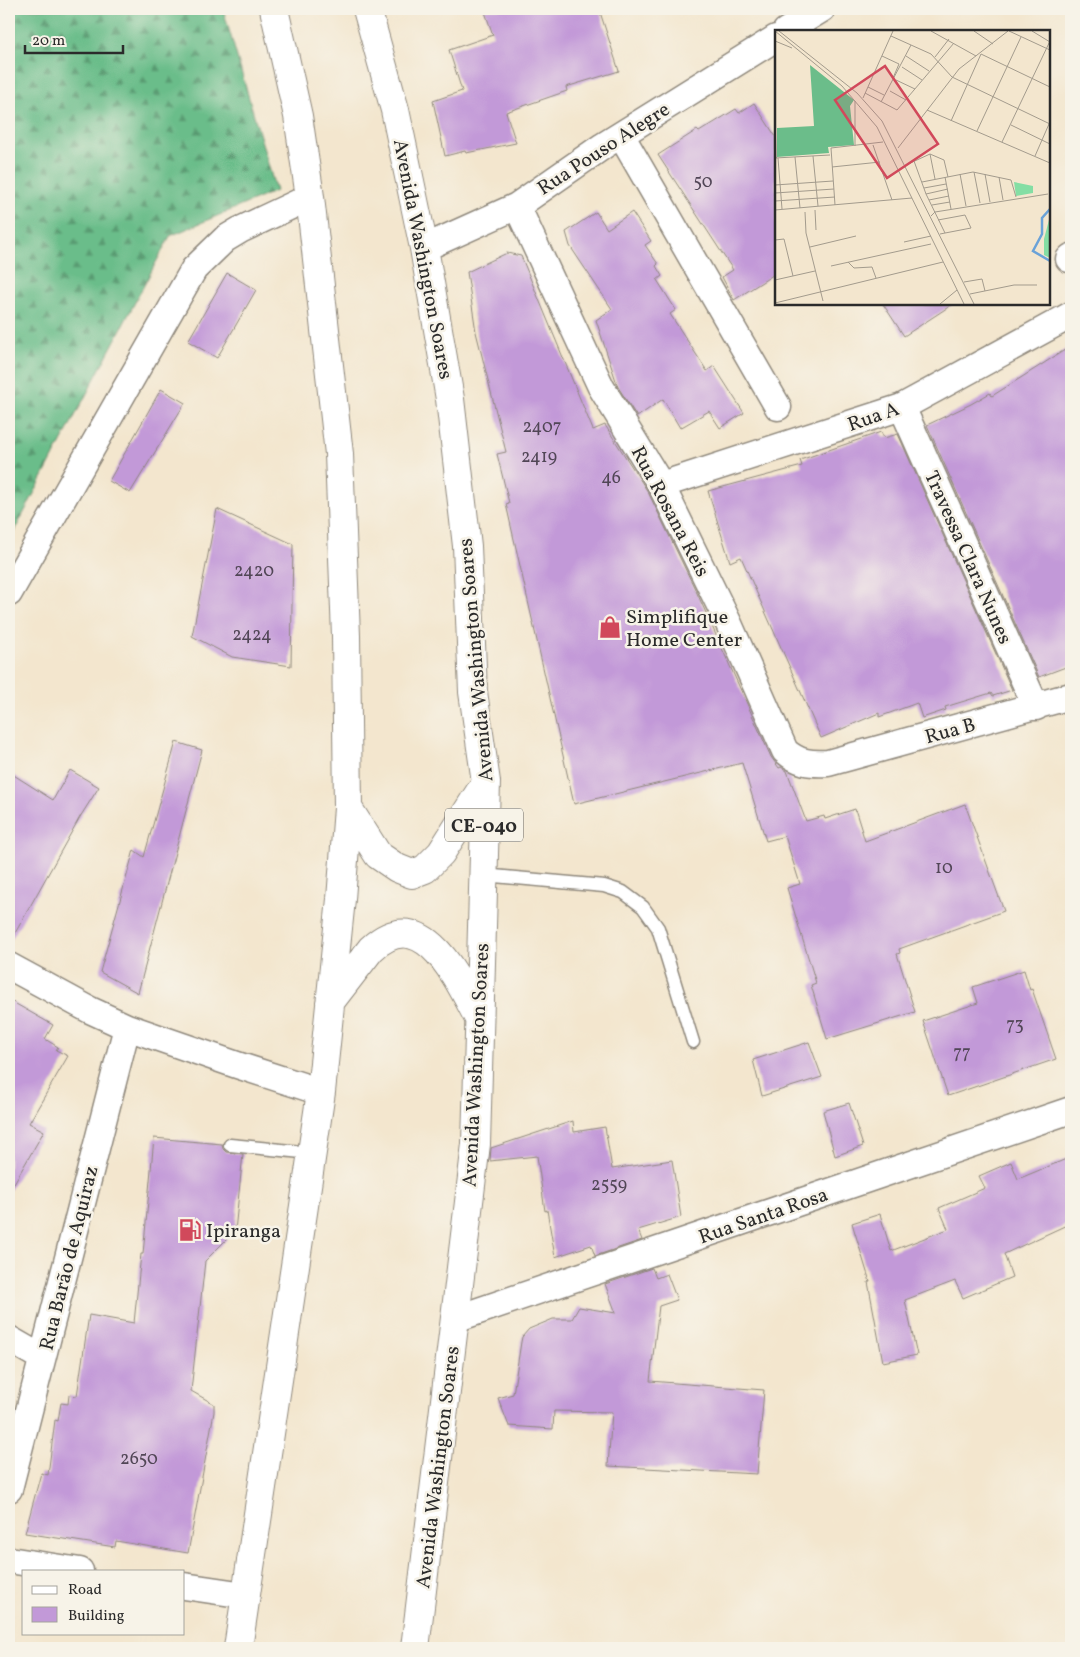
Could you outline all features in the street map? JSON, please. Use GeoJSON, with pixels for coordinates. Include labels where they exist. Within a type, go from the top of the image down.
{"type":"FeatureCollection","features":[{"type":"Feature","properties":{"kind":"highway"},"geometry":{"type":"LineString","coordinates":[[238,1648],[321,1092],[341,900],[348,808],[346,636],[339,454],[310,197],[298,116],[274,9]]}},
{"type":"Feature","properties":{"kind":"highway","name":"Avenida Washington Soares"},"geometry":{"type":"LineString","coordinates":[[366,9],[396,110],[424,248],[450,399],[466,546],[474,692],[486,782],[476,1144],[415,1648]]}},
{"type":"Feature","properties":{"kind":"highway"},"geometry":{"type":"LineString","coordinates":[[348,808],[378,855],[397,868],[412,874],[425,869],[441,853],[486,782]]}},
{"type":"Feature","properties":{"kind":"highway"},"geometry":{"type":"LineString","coordinates":[[330,1002],[378,942],[389,936],[401,933],[414,934],[432,946],[444,958],[479,1018]]}},
{"type":"Feature","properties":{"kind":"street"},"geometry":{"type":"LineString","coordinates":[[788,30],[822,9]]}},
{"type":"Feature","properties":{"kind":"street","name":"Rua Pouso Alegre"},"geometry":{"type":"LineString","coordinates":[[424,248],[517,206],[621,135],[775,39]]}},
{"type":"Feature","properties":{"kind":"street"},"geometry":{"type":"LineString","coordinates":[[621,135],[778,407]]}},
{"type":"Feature","properties":{"kind":"street"},"geometry":{"type":"LineString","coordinates":[[9,593],[194,269],[225,239],[310,197]]}},
{"type":"Feature","properties":{"kind":"street","name":"Rua Rosana Reis"},"geometry":{"type":"LineString","coordinates":[[517,206],[601,387],[661,485],[729,624],[785,752],[800,762],[809,764],[828,763]]}},
{"type":"Feature","properties":{"kind":"street","name":"Rua A"},"geometry":{"type":"LineString","coordinates":[[661,485],[902,407],[1071,315]]}},
{"type":"Feature","properties":{"kind":"street","name":"Travessa Clara Nunes"},"geometry":{"type":"LineString","coordinates":[[902,407],[1036,707]]}},
{"type":"Feature","properties":{"kind":"street","name":"Rua B"},"geometry":{"type":"LineString","coordinates":[[828,763],[1071,696]]}},
{"type":"Feature","properties":{"kind":"street"},"geometry":{"type":"LineString","coordinates":[[9,966],[90,1010],[127,1027],[321,1092]]}},
{"type":"Feature","properties":{"kind":"street","name":"Rua Barão de Aquiraz"},"geometry":{"type":"LineString","coordinates":[[9,1489],[127,1027]]}},
{"type":"Feature","properties":{"kind":"street","name":"Rua Santa Rosa"},"geometry":{"type":"LineString","coordinates":[[455,1319],[1071,1110]]}},
{"type":"Feature","properties":{"kind":"street"},"geometry":{"type":"LineString","coordinates":[[9,1339],[42,1358]]}},
{"type":"Feature","properties":{"kind":"street"},"geometry":{"type":"LineString","coordinates":[[9,1560],[74,1570]]}},
{"type":"Feature","properties":{"kind":"street"},"geometry":{"type":"LineString","coordinates":[[185,1586],[246,1595]]}},
{"type":"Feature","properties":{"kind":"lane"},"geometry":{"type":"LineString","coordinates":[[483,875],[604,886],[623,892],[643,907],[658,928],[694,1042]]}},
{"type":"Feature","properties":{"kind":"lane"},"geometry":{"type":"LineString","coordinates":[[230,1145],[312,1153]]}},
{"type":"Feature","properties":{"kind":"green space"},"geometry":{"type":"Polygon","coordinates":[[[9,9],[223,9],[276,191],[170,236],[9,541],[9,9]]]}},
{"type":"Feature","properties":{"kind":"building"},"geometry":{"type":"Polygon","coordinates":[[[484,9],[599,9],[619,71],[566,87],[567,91],[506,112],[516,143],[445,156],[433,101],[462,91],[449,50],[493,35],[484,9]]]}},
{"type":"Feature","properties":{"kind":"building"},"geometry":{"type":"Polygon","coordinates":[[[754,103],[775,135],[775,274],[734,300],[722,277],[733,270],[658,155],[697,130],[699,132],[736,109],[739,113],[754,103]]]}},
{"type":"Feature","properties":{"kind":"building"},"geometry":{"type":"Polygon","coordinates":[[[596,212],[607,229],[632,212],[651,241],[645,245],[658,264],[656,266],[662,276],[657,280],[676,310],[670,314],[707,371],[714,366],[744,413],[720,428],[709,411],[680,428],[663,399],[637,417],[618,387],[596,320],[612,309],[570,246],[566,232],[596,212]]]}},
{"type":"Feature","properties":{"kind":"building"},"geometry":{"type":"Polygon","coordinates":[[[507,253],[521,256],[593,430],[605,425],[648,492],[697,593],[771,757],[779,768],[781,767],[787,771],[806,821],[824,816],[825,819],[855,809],[865,841],[965,804],[1004,911],[899,949],[900,953],[897,954],[915,1012],[827,1039],[811,985],[816,983],[787,888],[800,884],[785,836],[766,841],[742,763],[574,804],[506,504],[509,503],[497,454],[506,452],[476,332],[467,272],[507,253]]]}},
{"type":"Feature","properties":{"kind":"building"},"geometry":{"type":"Polygon","coordinates":[[[227,273],[256,290],[217,358],[188,341],[227,273]]]}},
{"type":"Feature","properties":{"kind":"building"},"geometry":{"type":"Polygon","coordinates":[[[884,305],[951,305],[904,336],[884,305]]]}},
{"type":"Feature","properties":{"kind":"building"},"geometry":{"type":"Polygon","coordinates":[[[1071,346],[1071,665],[1039,677],[927,425],[990,393],[992,396],[1071,346]]]}},
{"type":"Feature","properties":{"kind":"building"},"geometry":{"type":"Polygon","coordinates":[[[161,389],[185,403],[130,493],[109,481],[161,389]]]}},
{"type":"Feature","properties":{"kind":"building"},"geometry":{"type":"Polygon","coordinates":[[[881,432],[884,438],[898,434],[1012,690],[993,696],[991,693],[945,707],[946,710],[922,718],[917,703],[879,717],[879,713],[821,738],[741,557],[730,562],[708,491],[802,466],[800,460],[881,432]]]}},
{"type":"Feature","properties":{"kind":"building"},"geometry":{"type":"Polygon","coordinates":[[[217,509],[293,544],[291,666],[232,657],[192,636],[217,509]]]}},
{"type":"Feature","properties":{"kind":"building"},"geometry":{"type":"Polygon","coordinates":[[[176,742],[202,750],[138,993],[100,972],[134,850],[144,857],[176,742]]]}},
{"type":"Feature","properties":{"kind":"building"},"geometry":{"type":"Polygon","coordinates":[[[70,770],[99,787],[80,817],[9,944],[9,772],[53,800],[70,770]]]}},
{"type":"Feature","properties":{"kind":"building"},"geometry":{"type":"Polygon","coordinates":[[[1024,970],[1056,1059],[948,1096],[923,1021],[978,1003],[973,987],[1024,970]]]}},
{"type":"Feature","properties":{"kind":"building"},"geometry":{"type":"Polygon","coordinates":[[[9,1000],[53,1025],[45,1039],[58,1047],[56,1050],[68,1056],[29,1123],[44,1131],[9,1192],[9,1000]]]}},
{"type":"Feature","properties":{"kind":"building"},"geometry":{"type":"Polygon","coordinates":[[[809,1042],[822,1077],[762,1096],[753,1060],[809,1042]]]}},
{"type":"Feature","properties":{"kind":"building"},"geometry":{"type":"Polygon","coordinates":[[[849,1103],[863,1146],[835,1156],[823,1111],[849,1103]]]}},
{"type":"Feature","properties":{"kind":"building"},"geometry":{"type":"Polygon","coordinates":[[[573,1121],[574,1132],[605,1127],[612,1169],[672,1160],[681,1217],[638,1230],[642,1240],[595,1256],[591,1245],[555,1257],[547,1210],[545,1211],[537,1156],[490,1161],[491,1148],[573,1121]]]}},
{"type":"Feature","properties":{"kind":"building"},"geometry":{"type":"Polygon","coordinates":[[[154,1138],[222,1144],[226,1152],[243,1154],[235,1231],[205,1261],[191,1391],[214,1404],[214,1412],[188,1553],[116,1541],[115,1547],[25,1533],[41,1473],[48,1475],[55,1420],[58,1421],[61,1403],[68,1404],[69,1395],[77,1396],[89,1315],[134,1323],[141,1254],[143,1254],[154,1138]]]}},
{"type":"Feature","properties":{"kind":"building"},"geometry":{"type":"Polygon","coordinates":[[[1071,1157],[1071,1223],[1004,1254],[1012,1277],[963,1298],[955,1281],[905,1300],[917,1355],[883,1362],[868,1282],[870,1282],[852,1223],[880,1214],[891,1251],[948,1229],[939,1208],[985,1188],[979,1176],[1011,1162],[1018,1179],[1071,1157]]]}},
{"type":"Feature","properties":{"kind":"building"},"geometry":{"type":"Polygon","coordinates":[[[652,1268],[656,1278],[667,1274],[677,1300],[659,1306],[650,1381],[764,1390],[757,1474],[608,1466],[612,1412],[554,1411],[553,1429],[509,1426],[498,1398],[513,1394],[522,1337],[529,1329],[553,1319],[572,1319],[579,1307],[616,1313],[605,1284],[652,1268]]]}},
{"type":"Feature","properties":{"kind":"place","name":"Simplifique Home Center"},"geometry":{"type":"Point","coordinates":[610,627]}},
{"type":"Feature","properties":{"kind":"place","name":"Ipiranga"},"geometry":{"type":"Point","coordinates":[190,1230]}}]}
